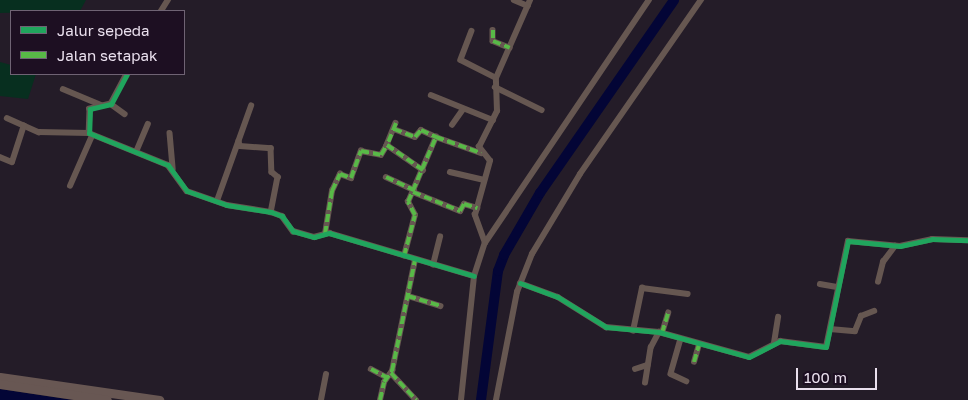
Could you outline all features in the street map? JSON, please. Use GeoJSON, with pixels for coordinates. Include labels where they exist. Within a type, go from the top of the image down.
{"type":"FeatureCollection","features":[{"type":"Feature","properties":{"kind":"main road"},"geometry":{"type":"LineString","coordinates":[[0,377],[25,384],[107,400]]}},
{"type":"Feature","properties":{"kind":"main road"},"geometry":{"type":"LineString","coordinates":[[0,384],[25,384],[159,400]]}},
{"type":"Feature","properties":{"kind":"street"},"geometry":{"type":"LineString","coordinates":[[482,153],[480,141],[493,120],[498,107],[495,87],[496,78],[529,3],[514,0]]}},
{"type":"Feature","properties":{"kind":"street"},"geometry":{"type":"LineString","coordinates":[[461,400],[474,276],[485,243],[649,0]]}},
{"type":"Feature","properties":{"kind":"street"},"geometry":{"type":"LineString","coordinates":[[496,400],[520,283],[571,187],[701,0]]}},
{"type":"Feature","properties":{"kind":"street"},"geometry":{"type":"LineString","coordinates":[[494,30],[493,41],[510,48]]}},
{"type":"Feature","properties":{"kind":"street"},"geometry":{"type":"LineString","coordinates":[[472,32],[461,60],[496,78]]}},
{"type":"Feature","properties":{"kind":"street"},"geometry":{"type":"LineString","coordinates":[[111,104],[126,75]]}},
{"type":"Feature","properties":{"kind":"street"},"geometry":{"type":"LineString","coordinates":[[495,87],[542,110]]}},
{"type":"Feature","properties":{"kind":"street"},"geometry":{"type":"LineString","coordinates":[[64,89],[101,105]]}},
{"type":"Feature","properties":{"kind":"street"},"geometry":{"type":"LineString","coordinates":[[431,94],[493,120]]}},
{"type":"Feature","properties":{"kind":"street"},"geometry":{"type":"LineString","coordinates":[[70,186],[91,135],[90,109],[111,104],[126,114]]}},
{"type":"Feature","properties":{"kind":"street"},"geometry":{"type":"LineString","coordinates":[[217,201],[251,106]]}},
{"type":"Feature","properties":{"kind":"street"},"geometry":{"type":"LineString","coordinates":[[452,125],[463,109]]}},
{"type":"Feature","properties":{"kind":"street"},"geometry":{"type":"LineString","coordinates":[[7,118],[49,134],[91,135],[136,152],[173,169]]}},
{"type":"Feature","properties":{"kind":"street"},"geometry":{"type":"LineString","coordinates":[[136,152],[148,124]]}},
{"type":"Feature","properties":{"kind":"street"},"geometry":{"type":"LineString","coordinates":[[0,157],[12,162],[24,126]]}},
{"type":"Feature","properties":{"kind":"street"},"geometry":{"type":"LineString","coordinates":[[325,234],[332,191],[340,174],[351,178],[361,151],[380,155],[395,126],[415,137],[420,129],[436,137],[482,153],[490,161],[475,220],[485,243]]}},
{"type":"Feature","properties":{"kind":"street"},"geometry":{"type":"LineString","coordinates":[[170,132],[173,169],[187,191],[217,201],[282,216],[293,231],[314,237],[325,234],[474,276]]}},
{"type":"Feature","properties":{"kind":"street"},"geometry":{"type":"LineString","coordinates":[[404,256],[415,215],[409,205],[436,137]]}},
{"type":"Feature","properties":{"kind":"street"},"geometry":{"type":"LineString","coordinates":[[239,141],[240,146],[271,148],[272,172],[278,177],[271,212]]}},
{"type":"Feature","properties":{"kind":"street"},"geometry":{"type":"LineString","coordinates":[[386,146],[423,170]]}},
{"type":"Feature","properties":{"kind":"street"},"geometry":{"type":"LineString","coordinates":[[450,172],[484,180]]}},
{"type":"Feature","properties":{"kind":"street"},"geometry":{"type":"LineString","coordinates":[[386,177],[460,211],[463,204],[477,208]]}},
{"type":"Feature","properties":{"kind":"street"},"geometry":{"type":"LineString","coordinates":[[433,265],[440,237]]}},
{"type":"Feature","properties":{"kind":"street"},"geometry":{"type":"LineString","coordinates":[[520,283],[558,297],[598,325],[660,333],[749,357],[774,343],[821,349],[826,347],[848,241],[895,246],[932,239],[968,240]]}},
{"type":"Feature","properties":{"kind":"street"},"geometry":{"type":"LineString","coordinates":[[878,282],[883,262],[895,246]]}},
{"type":"Feature","properties":{"kind":"street"},"geometry":{"type":"LineString","coordinates":[[380,400],[389,375],[415,260]]}},
{"type":"Feature","properties":{"kind":"street"},"geometry":{"type":"LineString","coordinates":[[820,284],[837,288]]}},
{"type":"Feature","properties":{"kind":"street"},"geometry":{"type":"LineString","coordinates":[[633,331],[642,288],[688,294]]}},
{"type":"Feature","properties":{"kind":"street"},"geometry":{"type":"LineString","coordinates":[[417,299],[420,292]]}},
{"type":"Feature","properties":{"kind":"street"},"geometry":{"type":"LineString","coordinates":[[408,296],[440,306]]}},
{"type":"Feature","properties":{"kind":"street"},"geometry":{"type":"LineString","coordinates":[[830,329],[855,331],[861,316],[874,311]]}},
{"type":"Feature","properties":{"kind":"street"},"geometry":{"type":"LineString","coordinates":[[645,383],[647,365],[668,312]]}},
{"type":"Feature","properties":{"kind":"street"},"geometry":{"type":"LineString","coordinates":[[774,343],[778,317]]}},
{"type":"Feature","properties":{"kind":"street"},"geometry":{"type":"LineString","coordinates":[[681,339],[671,374],[686,380]]}},
{"type":"Feature","properties":{"kind":"street"},"geometry":{"type":"LineString","coordinates":[[694,362],[700,345]]}},
{"type":"Feature","properties":{"kind":"street"},"geometry":{"type":"LineString","coordinates":[[635,369],[647,365]]}},
{"type":"Feature","properties":{"kind":"street"},"geometry":{"type":"LineString","coordinates":[[371,369],[389,375],[416,400]]}},
{"type":"Feature","properties":{"kind":"street"},"geometry":{"type":"LineString","coordinates":[[321,400],[326,374]]}},
{"type":"Feature","properties":{"kind":"green space"},"geometry":{"type":"Polygon","coordinates":[[[0,0],[86,0],[81,10],[10,10],[10,13],[0,13],[0,0]]]}},
{"type":"Feature","properties":{"kind":"green space"},"geometry":{"type":"Polygon","coordinates":[[[0,62],[10,65],[10,75],[36,75],[28,99],[0,96],[0,62]]]}},
{"type":"Feature","properties":{"kind":"shaded area"},"geometry":{"type":"Polygon","coordinates":[[[0,389],[73,400],[0,400],[0,389]]]}},
{"type":"Feature","properties":{"kind":"waterway"},"geometry":{"type":"LineString","coordinates":[[481,400],[498,271],[504,255],[540,193],[674,0]]}},
{"type":"Feature","properties":{"kind":"marked path"},"geometry":{"type":"LineString","coordinates":[[493,30],[493,41],[510,48]]}},
{"type":"Feature","properties":{"kind":"marked path"},"geometry":{"type":"LineString","coordinates":[[396,123],[387,145],[423,170]]}},
{"type":"Feature","properties":{"kind":"marked path"},"geometry":{"type":"LineString","coordinates":[[394,129],[415,137],[421,130],[436,137]]}},
{"type":"Feature","properties":{"kind":"marked path"},"geometry":{"type":"LineString","coordinates":[[404,256],[415,215],[408,202],[436,137],[481,153]]}},
{"type":"Feature","properties":{"kind":"marked path"},"geometry":{"type":"LineString","coordinates":[[325,234],[332,191],[340,174],[351,178],[361,151],[381,155],[387,145]]}},
{"type":"Feature","properties":{"kind":"marked path"},"geometry":{"type":"LineString","coordinates":[[386,177],[414,190]]}},
{"type":"Feature","properties":{"kind":"marked path"},"geometry":{"type":"LineString","coordinates":[[413,192],[460,211],[464,204],[477,208]]}},
{"type":"Feature","properties":{"kind":"marked path"},"geometry":{"type":"LineString","coordinates":[[380,400],[384,382],[392,371],[415,260]]}},
{"type":"Feature","properties":{"kind":"marked path"},"geometry":{"type":"LineString","coordinates":[[408,296],[440,306]]}},
{"type":"Feature","properties":{"kind":"marked path"},"geometry":{"type":"LineString","coordinates":[[662,333],[668,313]]}},
{"type":"Feature","properties":{"kind":"marked path"},"geometry":{"type":"LineString","coordinates":[[694,362],[699,345]]}},
{"type":"Feature","properties":{"kind":"marked path"},"geometry":{"type":"LineString","coordinates":[[371,369],[386,377]]}},
{"type":"Feature","properties":{"kind":"marked path"},"geometry":{"type":"LineString","coordinates":[[391,373],[416,400]]}},
{"type":"Feature","properties":{"kind":"cycle path"},"geometry":{"type":"LineString","coordinates":[[126,75],[111,104],[90,109],[89,133],[168,165],[187,191],[227,205],[271,212],[282,216],[293,231],[314,237],[329,233],[474,276]]}},
{"type":"Feature","properties":{"kind":"cycle path"},"geometry":{"type":"LineString","coordinates":[[520,283],[558,297],[606,327],[659,332],[749,357],[780,341],[826,347],[848,241],[900,246],[932,239],[968,240]]}}]}
